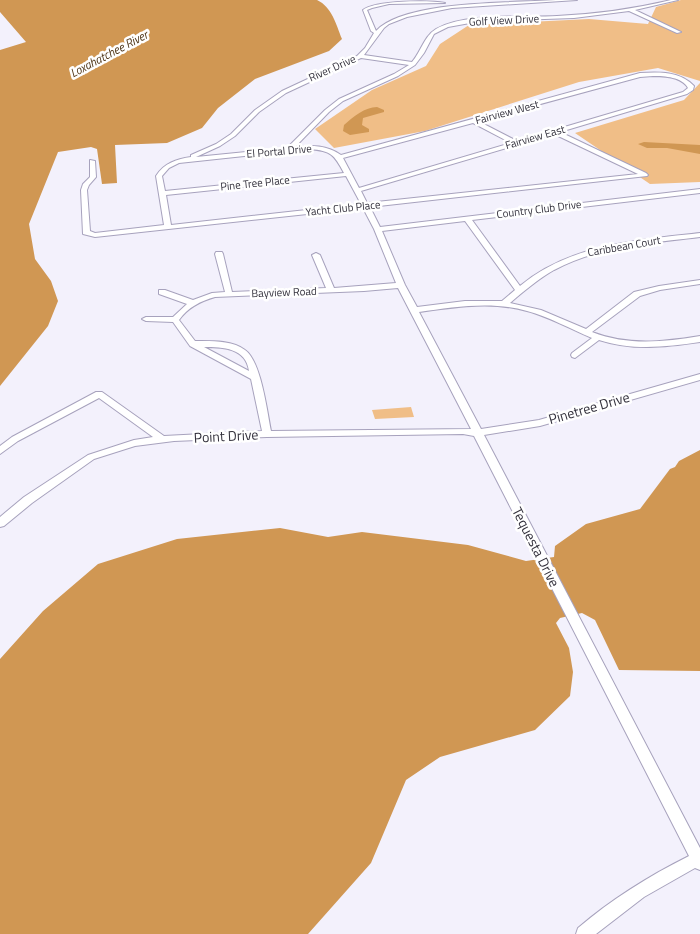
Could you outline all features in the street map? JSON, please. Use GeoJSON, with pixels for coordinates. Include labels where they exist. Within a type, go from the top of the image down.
{"type":"FeatureCollection","features":[{"type":"Feature","properties":{"kind":"street"},"geometry":{"type":"LineString","coordinates":[[376,32],[373,31],[365,10],[368,6],[376,3],[400,0],[470,4]]}},
{"type":"Feature","properties":{"kind":"street","name":"River Drive"},"geometry":{"type":"LineString","coordinates":[[184,160],[226,140],[264,104],[284,92],[361,56],[371,45],[376,32],[391,22],[413,13],[470,4],[522,4],[575,0]]}},
{"type":"Feature","properties":{"kind":"street","name":"Golf View Drive"},"geometry":{"type":"LineString","coordinates":[[289,149],[332,106],[359,91],[394,76],[413,64],[424,50],[429,36],[442,27],[476,20],[586,16],[629,10],[676,0]]}},
{"type":"Feature","properties":{"kind":"street"},"geometry":{"type":"LineString","coordinates":[[522,4],[536,18]]}},
{"type":"Feature","properties":{"kind":"street"},"geometry":{"type":"LineString","coordinates":[[629,10],[679,32]]}},
{"type":"Feature","properties":{"kind":"street"},"geometry":{"type":"LineString","coordinates":[[361,56],[413,64]]}},
{"type":"Feature","properties":{"kind":"street","name":"Fairview West"},"geometry":{"type":"LineString","coordinates":[[340,158],[640,75],[656,74],[676,77]]}},
{"type":"Feature","properties":{"kind":"street","name":"Fairview East"},"geometry":{"type":"LineString","coordinates":[[358,190],[690,90],[689,84],[676,77]]}},
{"type":"Feature","properties":{"kind":"street"},"geometry":{"type":"LineString","coordinates":[[474,121],[517,143]]}},
{"type":"Feature","properties":{"kind":"street","name":"Yacht Club Place"},"geometry":{"type":"LineString","coordinates":[[92,161],[93,177],[84,188],[86,232],[88,234],[100,235],[645,175],[555,132]]}},
{"type":"Feature","properties":{"kind":"street","name":"El Portal Drive"},"geometry":{"type":"LineString","coordinates":[[161,193],[159,176],[166,167],[184,160],[289,149],[320,148],[334,152],[340,158]]}},
{"type":"Feature","properties":{"kind":"street"},"geometry":{"type":"LineString","coordinates":[[340,158],[378,228]]}},
{"type":"Feature","properties":{"kind":"street","name":"Pine Tree Place"},"geometry":{"type":"LineString","coordinates":[[161,193],[349,174]]}},
{"type":"Feature","properties":{"kind":"street","name":"Country Club Drive"},"geometry":{"type":"LineString","coordinates":[[378,228],[700,191]]}},
{"type":"Feature","properties":{"kind":"street"},"geometry":{"type":"LineString","coordinates":[[161,193],[168,228]]}},
{"type":"Feature","properties":{"kind":"street"},"geometry":{"type":"LineString","coordinates":[[467,218],[519,290]]}},
{"type":"Feature","properties":{"kind":"street","name":"Tequesta Drive"},"geometry":{"type":"LineString","coordinates":[[378,228],[401,285],[699,860]]}},
{"type":"Feature","properties":{"kind":"street","name":"Caribbean Court"},"geometry":{"type":"LineString","coordinates":[[504,304],[519,290],[552,267],[584,253],[615,246],[700,235]]}},
{"type":"Feature","properties":{"kind":"street"},"geometry":{"type":"LineString","coordinates":[[218,254],[230,294]]}},
{"type":"Feature","properties":{"kind":"street"},"geometry":{"type":"LineString","coordinates":[[316,255],[331,290]]}},
{"type":"Feature","properties":{"kind":"street"},"geometry":{"type":"LineString","coordinates":[[587,332],[637,294],[654,289],[700,282]]}},
{"type":"Feature","properties":{"kind":"street","name":"Bayview Road"},"geometry":{"type":"LineString","coordinates":[[175,320],[178,315],[193,303],[210,296],[401,285]]}},
{"type":"Feature","properties":{"kind":"street"},"geometry":{"type":"LineString","coordinates":[[162,292],[193,303]]}},
{"type":"Feature","properties":{"kind":"street"},"geometry":{"type":"LineString","coordinates":[[414,310],[467,303],[504,304],[539,312],[598,337],[641,345],[666,344],[700,339]]}},
{"type":"Feature","properties":{"kind":"street"},"geometry":{"type":"LineString","coordinates":[[146,319],[175,320],[194,344],[254,378]]}},
{"type":"Feature","properties":{"kind":"street"},"geometry":{"type":"LineString","coordinates":[[575,355],[598,337]]}},
{"type":"Feature","properties":{"kind":"street"},"geometry":{"type":"LineString","coordinates":[[194,344],[216,344],[242,350],[254,365],[254,378],[267,434]]}},
{"type":"Feature","properties":{"kind":"street","name":"Pinetree Drive"},"geometry":{"type":"LineString","coordinates":[[477,433],[540,423],[700,378]]}},
{"type":"Feature","properties":{"kind":"street"},"geometry":{"type":"LineString","coordinates":[[0,451],[15,439],[100,394],[162,439]]}},
{"type":"Feature","properties":{"kind":"street","name":"Point Drive"},"geometry":{"type":"LineString","coordinates":[[0,522],[91,456],[122,446],[162,439],[267,434],[463,431],[477,433]]}},
{"type":"Feature","properties":{"kind":"street"},"geometry":{"type":"LineString","coordinates":[[584,934],[631,895],[660,877],[699,860]]}},
{"type":"Feature","properties":{"kind":"shaded area"},"geometry":{"type":"Polygon","coordinates":[[[681,0],[700,0],[700,81],[658,68],[579,82],[425,131],[334,148],[315,129],[372,90],[426,66],[440,44],[469,25],[589,19],[648,24],[656,7],[681,0]]]}},
{"type":"Feature","properties":{"kind":"shaded area"},"geometry":{"type":"Polygon","coordinates":[[[700,83],[700,182],[650,184],[575,133],[684,100],[700,83]]]}},
{"type":"Feature","properties":{"kind":"shaded area"},"geometry":{"type":"Polygon","coordinates":[[[411,407],[414,417],[375,419],[372,410],[411,407]]]}},
{"type":"Feature","properties":{"kind":"water","name":"Loxahatchee River"},"geometry":{"type":"Polygon","coordinates":[[[0,0],[317,0],[330,11],[342,39],[329,51],[255,79],[218,108],[202,128],[167,143],[115,145],[117,183],[102,184],[97,149],[91,147],[58,152],[29,224],[35,259],[51,281],[58,301],[48,326],[0,386],[0,50],[26,42],[0,12],[0,0]]]}},
{"type":"Feature","properties":{"kind":"water"},"geometry":{"type":"Polygon","coordinates":[[[377,107],[384,110],[384,112],[363,118],[362,125],[369,129],[369,132],[350,135],[343,131],[344,125],[355,116],[368,109],[377,107]]]}},
{"type":"Feature","properties":{"kind":"water"},"geometry":{"type":"Polygon","coordinates":[[[644,142],[700,145],[700,154],[667,148],[647,148],[638,144],[644,142]]]}},
{"type":"Feature","properties":{"kind":"water"},"geometry":{"type":"Polygon","coordinates":[[[700,450],[700,671],[619,670],[595,620],[582,613],[560,618],[556,623],[569,648],[573,672],[570,696],[535,730],[440,757],[406,780],[371,863],[308,934],[0,934],[0,659],[43,611],[98,564],[177,539],[280,528],[328,537],[362,532],[468,545],[526,561],[554,557],[555,546],[586,524],[640,509],[670,469],[675,467],[679,461],[700,450]]]}}]}
